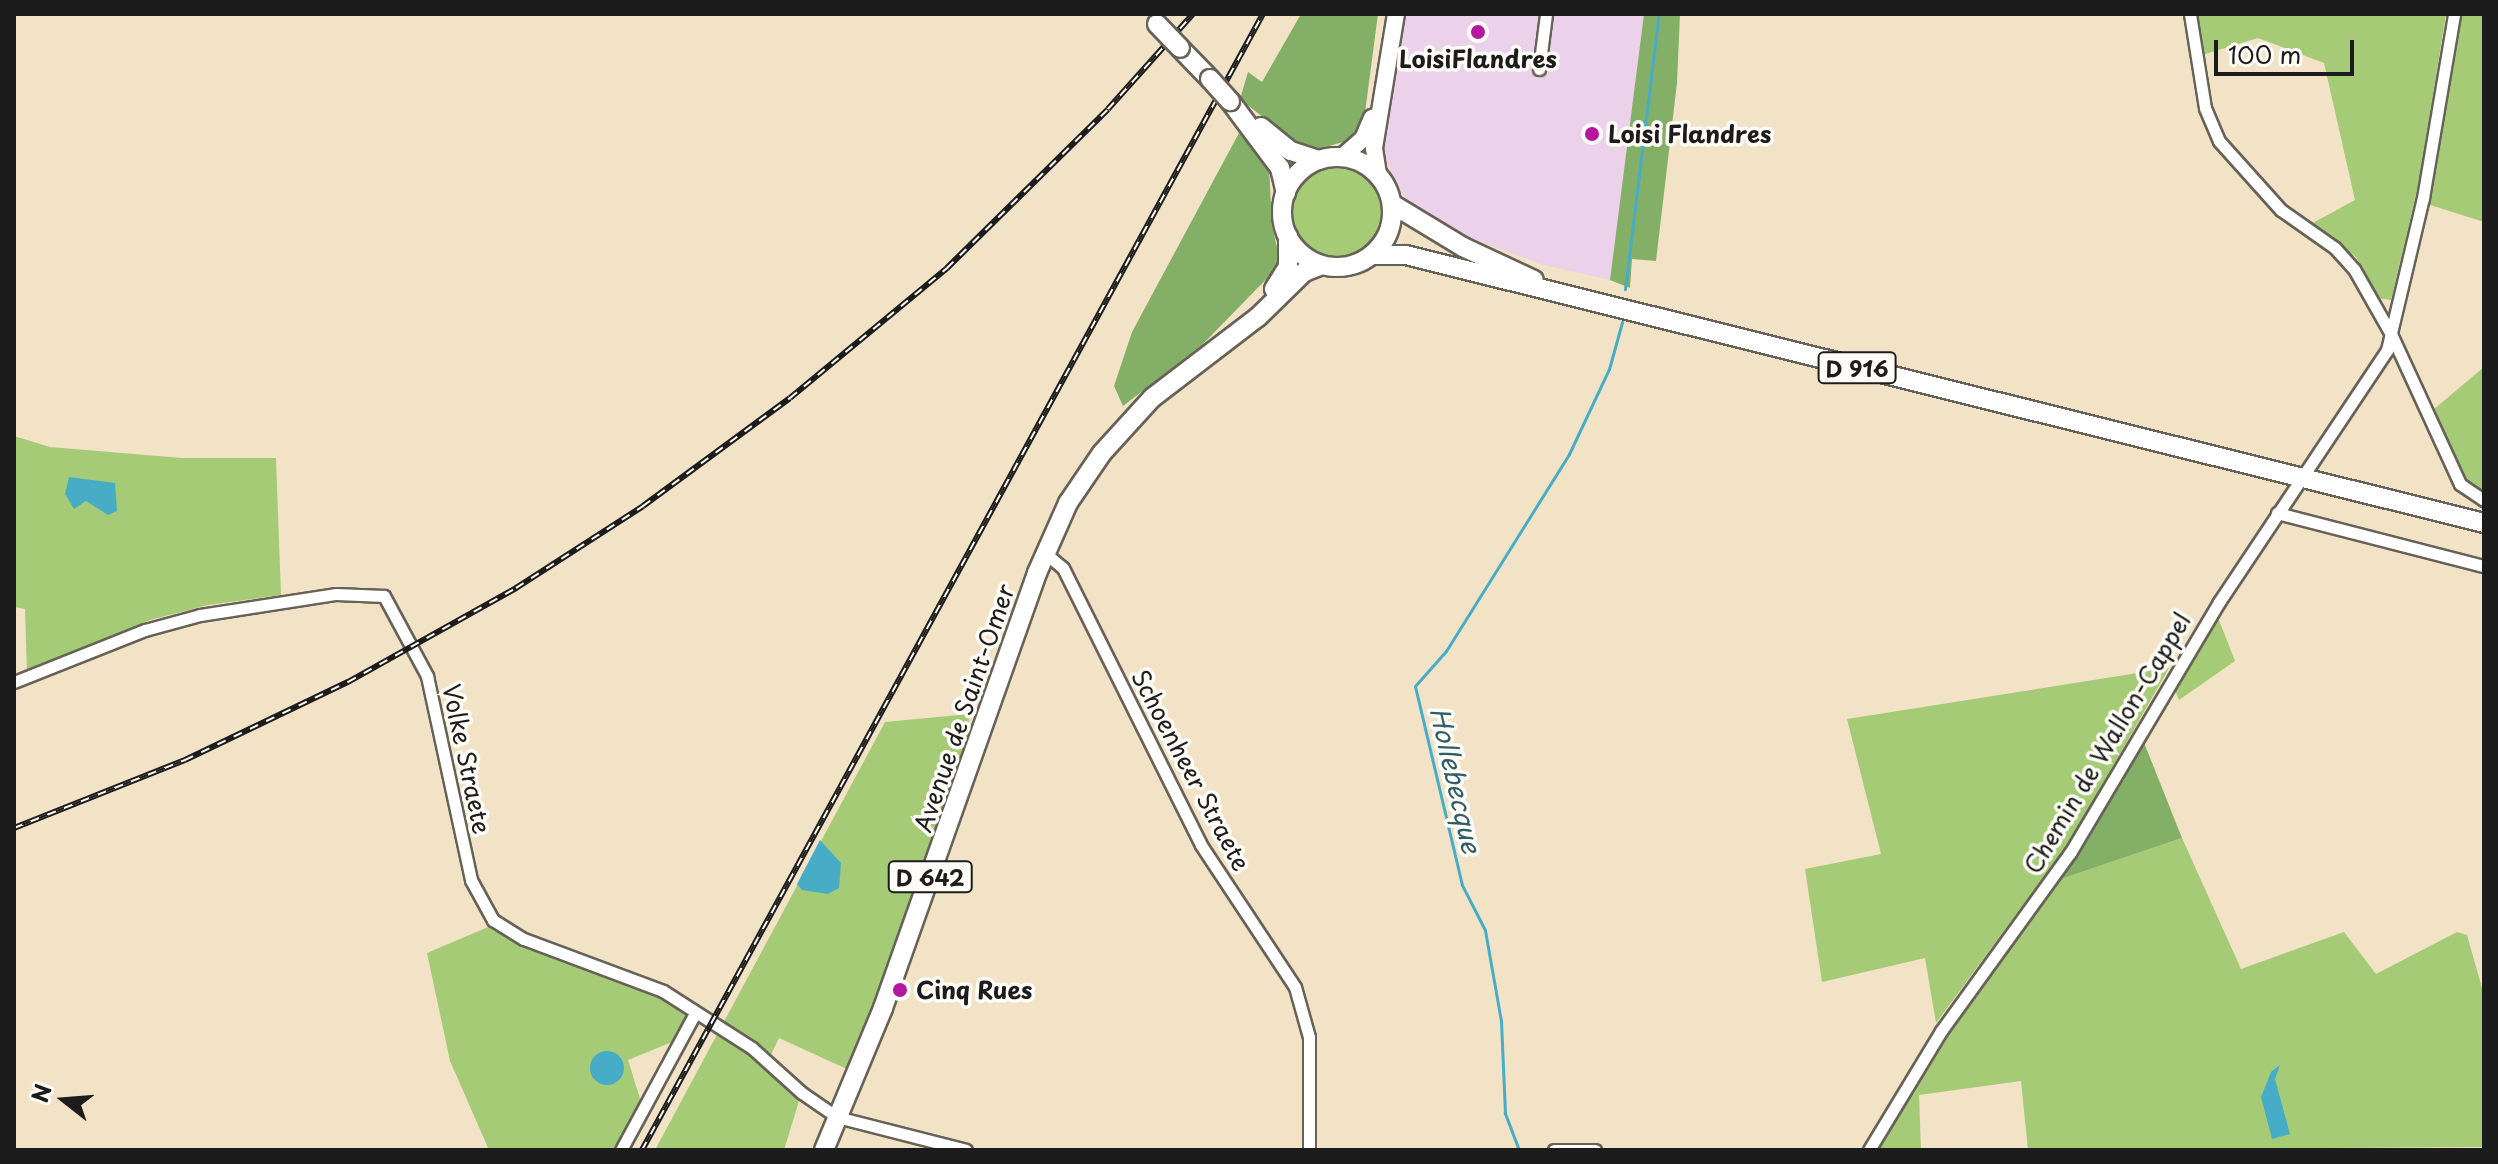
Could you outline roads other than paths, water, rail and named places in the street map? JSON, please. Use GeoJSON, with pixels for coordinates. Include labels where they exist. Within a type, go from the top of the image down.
{"type":"FeatureCollection","features":[{"type":"Feature","properties":{"kind":"main road"},"geometry":{"type":"LineString","coordinates":[[1342,157],[1363,139],[1372,119],[1388,14]]}},
{"type":"Feature","properties":{"kind":"main road"},"geometry":{"type":"LineString","coordinates":[[1378,174],[1342,157],[1319,160],[1299,172],[1286,193],[1282,217],[1288,236],[1300,253],[1322,265],[1348,266],[1372,255],[1390,230],[1392,204],[1378,174],[1374,148],[1396,14]]}},
{"type":"Feature","properties":{"kind":"main road"},"geometry":{"type":"LineString","coordinates":[[1152,19],[1230,101],[1280,168],[1286,193]]}},
{"type":"Feature","properties":{"kind":"main road"},"geometry":{"type":"LineString","coordinates":[[1230,101],[1287,149],[1319,160]]}},
{"type":"Feature","properties":{"kind":"main road","name":"D 916"},"geometry":{"type":"LineString","coordinates":[[1392,204],[1482,256],[1593,301]]}},
{"type":"Feature","properties":{"kind":"main road","name":"Avenue de Saint-Omer"},"geometry":{"type":"LineString","coordinates":[[1231,335],[1283,277],[1288,236]]}},
{"type":"Feature","properties":{"kind":"main road","name":"D 916"},"geometry":{"type":"LineString","coordinates":[[1372,255],[1406,255],[2484,523]]}},
{"type":"Feature","properties":{"kind":"main road","name":"Avenue de Saint-Omer"},"geometry":{"type":"LineString","coordinates":[[824,1150],[887,998],[1045,553],[1077,488],[1117,434],[1160,391],[1304,272],[1322,265]]}},
{"type":"Feature","properties":{"kind":"street"},"geometry":{"type":"LineString","coordinates":[[1539,69],[1546,14]]}},
{"type":"Feature","properties":{"kind":"street"},"geometry":{"type":"LineString","coordinates":[[2190,14],[2205,108],[2219,141],[2281,210],[2345,258],[2392,336],[2460,484],[2484,500]]}},
{"type":"Feature","properties":{"kind":"street"},"geometry":{"type":"LineString","coordinates":[[2392,336],[2423,198],[2454,14]]}},
{"type":"Feature","properties":{"kind":"street","name":"Chemin de Wallon-Cappel"},"geometry":{"type":"LineString","coordinates":[[1869,1150],[1941,1031],[2076,843],[2181,663],[2392,336]]}},
{"type":"Feature","properties":{"kind":"street"},"geometry":{"type":"LineString","coordinates":[[2277,513],[2484,566]]}},
{"type":"Feature","properties":{"kind":"street","name":"Schoenheer Straete"},"geometry":{"type":"LineString","coordinates":[[1045,553],[1063,568],[1205,853],[1295,987],[1309,1037],[1309,1150]]}},
{"type":"Feature","properties":{"kind":"street","name":"Volke Straete"},"geometry":{"type":"LineString","coordinates":[[14,682],[191,617],[336,594],[384,596],[429,683],[469,872],[484,908],[510,933],[651,985],[752,1048],[808,1098],[837,1117]]}},
{"type":"Feature","properties":{"kind":"street"},"geometry":{"type":"LineString","coordinates":[[621,1150],[695,1013]]}},
{"type":"Feature","properties":{"kind":"street"},"geometry":{"type":"LineString","coordinates":[[837,1117],[966,1150]]}},
{"type":"Feature","properties":{"kind":"street"},"geometry":{"type":"LineString","coordinates":[[1554,1150],[1595,1150]]}},
{"type":"Feature","properties":{"kind":"water"},"geometry":{"type":"Polygon","coordinates":[[[69,477],[115,483],[117,511],[108,515],[86,501],[74,509],[65,494],[69,477]]]}},
{"type":"Feature","properties":{"kind":"water"},"geometry":{"type":"Polygon","coordinates":[[[820,840],[841,863],[839,888],[828,894],[802,890],[797,884],[820,840]]]}},
{"type":"Feature","properties":{"kind":"water"},"geometry":{"type":"Polygon","coordinates":[[[607,1051],[619,1056],[624,1068],[619,1080],[607,1085],[595,1080],[590,1068],[595,1056],[607,1051]]]}},
{"type":"Feature","properties":{"kind":"water"},"geometry":{"type":"Polygon","coordinates":[[[2280,1065],[2275,1079],[2290,1134],[2272,1139],[2261,1097],[2271,1072],[2280,1065]]]}},
{"type":"Feature","properties":{"kind":"waterway","name":"Hollebecque"},"geometry":{"type":"LineString","coordinates":[[1625,289],[1659,14]]}},
{"type":"Feature","properties":{"kind":"waterway","name":"Hollebecque"},"geometry":{"type":"LineString","coordinates":[[1519,1150],[1505,1113],[1501,1021],[1485,930],[1462,885],[1415,686],[1446,651],[1569,454],[1609,369],[1622,322]]}},
{"type":"Feature","properties":{"kind":"railway"},"geometry":{"type":"LineString","coordinates":[[14,828],[185,760],[348,682],[516,588],[643,506],[790,398],[947,268],[1108,109],[1193,14]]}},
{"type":"Feature","properties":{"kind":"railway"},"geometry":{"type":"LineString","coordinates":[[642,1150],[1263,14]]}},
{"type":"Feature","properties":{"kind":"place","name":"LoisiFlandres"},"geometry":{"type":"Point","coordinates":[1478,32]}},
{"type":"Feature","properties":{"kind":"place","name":"Loisi Flandres"},"geometry":{"type":"Point","coordinates":[1592,134]}},
{"type":"Feature","properties":{"kind":"place","name":"Cinq Rues"},"geometry":{"type":"Point","coordinates":[900,990]}}]}
